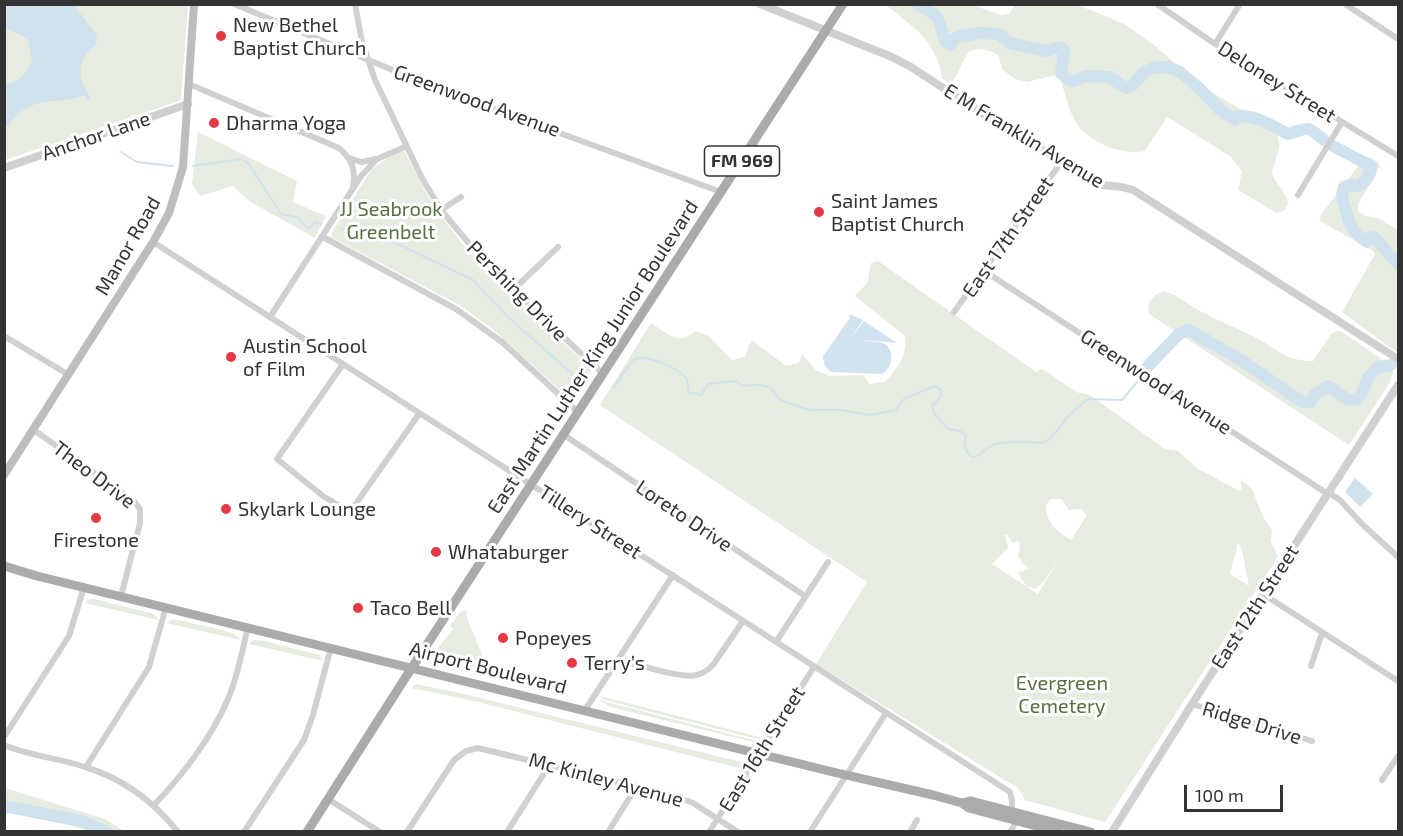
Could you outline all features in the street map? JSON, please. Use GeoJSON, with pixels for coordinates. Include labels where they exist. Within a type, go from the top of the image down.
{"type":"FeatureCollection","features":[{"type":"Feature","properties":{"kind":"main road","name":"Manor Road"},"geometry":{"type":"LineString","coordinates":[[4,475],[153,242],[169,213],[183,167],[194,4]]}},
{"type":"Feature","properties":{"kind":"main road","name":"East Martin Luther King Junior Boulevard"},"geometry":{"type":"LineString","coordinates":[[308,831],[843,4]]}},
{"type":"Feature","properties":{"kind":"main road","name":"Airport Boulevard"},"geometry":{"type":"LineString","coordinates":[[5,567],[962,803],[969,808],[1059,831]]}},
{"type":"Feature","properties":{"kind":"main road","name":"Airport Boulevard"},"geometry":{"type":"LineString","coordinates":[[962,803],[970,801],[1091,831]]}},
{"type":"Feature","properties":{"kind":"street","name":"Greenwood Avenue"},"geometry":{"type":"LineString","coordinates":[[234,4],[393,71],[722,192]]}},
{"type":"Feature","properties":{"kind":"street","name":"Pershing Drive"},"geometry":{"type":"LineString","coordinates":[[355,4],[367,60],[375,80],[441,210],[481,259],[603,374]]}},
{"type":"Feature","properties":{"kind":"street","name":"E M Franklin Avenue"},"geometry":{"type":"LineString","coordinates":[[760,4],[905,63],[992,120],[1102,185],[1122,187],[1139,193],[1398,359]]}},
{"type":"Feature","properties":{"kind":"street","name":"Deloney Street"},"geometry":{"type":"LineString","coordinates":[[1157,4],[1215,44],[1398,156]]}},
{"type":"Feature","properties":{"kind":"street"},"geometry":{"type":"LineString","coordinates":[[1215,44],[1240,4]]}},
{"type":"Feature","properties":{"kind":"street"},"geometry":{"type":"LineString","coordinates":[[1345,4],[1398,39]]}},
{"type":"Feature","properties":{"kind":"street"},"geometry":{"type":"LineString","coordinates":[[375,80],[381,72],[393,71]]}},
{"type":"Feature","properties":{"kind":"street"},"geometry":{"type":"LineString","coordinates":[[189,84],[333,144],[349,158],[354,170],[352,190]]}},
{"type":"Feature","properties":{"kind":"street","name":"Anchor Lane"},"geometry":{"type":"LineString","coordinates":[[4,168],[188,104]]}},
{"type":"Feature","properties":{"kind":"street"},"geometry":{"type":"LineString","coordinates":[[1298,195],[1342,122]]}},
{"type":"Feature","properties":{"kind":"street"},"geometry":{"type":"LineString","coordinates":[[349,158],[361,162],[377,159],[407,146]]}},
{"type":"Feature","properties":{"kind":"street"},"geometry":{"type":"LineString","coordinates":[[270,317],[361,176],[377,159]]}},
{"type":"Feature","properties":{"kind":"street","name":"East 17th Street"},"geometry":{"type":"LineString","coordinates":[[954,312],[1062,161]]}},
{"type":"Feature","properties":{"kind":"street"},"geometry":{"type":"LineString","coordinates":[[441,210],[461,197]]}},
{"type":"Feature","properties":{"kind":"street"},"geometry":{"type":"LineString","coordinates":[[322,237],[456,309],[502,342],[578,412]]}},
{"type":"Feature","properties":{"kind":"street","name":"Tillery Street"},"geometry":{"type":"LineString","coordinates":[[153,242],[1010,792],[1012,811]]}},
{"type":"Feature","properties":{"kind":"street"},"geometry":{"type":"LineString","coordinates":[[513,290],[558,247]]}},
{"type":"Feature","properties":{"kind":"street","name":"Greenwood Avenue"},"geometry":{"type":"LineString","coordinates":[[984,271],[1340,500],[1398,557]]}},
{"type":"Feature","properties":{"kind":"street"},"geometry":{"type":"LineString","coordinates":[[4,336],[69,375]]}},
{"type":"Feature","properties":{"kind":"street"},"geometry":{"type":"LineString","coordinates":[[343,364],[277,459],[322,496],[350,512],[419,414]]}},
{"type":"Feature","properties":{"kind":"street","name":"East 12th Street"},"geometry":{"type":"LineString","coordinates":[[1113,831],[1192,704],[1398,385]]}},
{"type":"Feature","properties":{"kind":"street","name":"Theo Drive"},"geometry":{"type":"LineString","coordinates":[[34,430],[134,501],[141,509],[140,523],[121,596]]}},
{"type":"Feature","properties":{"kind":"street","name":"Loreto Drive"},"geometry":{"type":"LineString","coordinates":[[564,435],[805,596]]}},
{"type":"Feature","properties":{"kind":"street"},"geometry":{"type":"LineString","coordinates":[[776,642],[828,562]]}},
{"type":"Feature","properties":{"kind":"street"},"geometry":{"type":"LineString","coordinates":[[585,710],[673,575]]}},
{"type":"Feature","properties":{"kind":"street"},"geometry":{"type":"LineString","coordinates":[[4,737],[69,636],[84,587]]}},
{"type":"Feature","properties":{"kind":"street"},"geometry":{"type":"LineString","coordinates":[[1263,594],[1398,681]]}},
{"type":"Feature","properties":{"kind":"street"},"geometry":{"type":"LineString","coordinates":[[86,767],[149,667],[166,607]]}},
{"type":"Feature","properties":{"kind":"street"},"geometry":{"type":"LineString","coordinates":[[618,659],[682,675],[701,674],[718,660],[743,621]]}},
{"type":"Feature","properties":{"kind":"street"},"geometry":{"type":"LineString","coordinates":[[154,805],[185,769],[223,709],[232,687],[248,627]]}},
{"type":"Feature","properties":{"kind":"street"},"geometry":{"type":"LineString","coordinates":[[1311,666],[1322,633]]}},
{"type":"Feature","properties":{"kind":"street"},"geometry":{"type":"LineString","coordinates":[[244,831],[304,740],[314,715],[331,647]]}},
{"type":"Feature","properties":{"kind":"street","name":"East 16th Street"},"geometry":{"type":"LineString","coordinates":[[709,831],[814,667]]}},
{"type":"Feature","properties":{"kind":"street","name":"Ridge Drive"},"geometry":{"type":"LineString","coordinates":[[1192,704],[1312,741]]}},
{"type":"Feature","properties":{"kind":"street"},"geometry":{"type":"LineString","coordinates":[[810,831],[886,713]]}},
{"type":"Feature","properties":{"kind":"street"},"geometry":{"type":"LineString","coordinates":[[4,746],[86,767],[121,783],[154,805],[178,831]]}},
{"type":"Feature","properties":{"kind":"street","name":"Mc Kinley Avenue"},"geometry":{"type":"LineString","coordinates":[[407,831],[449,766],[466,751],[485,749],[686,800],[738,831]]}},
{"type":"Feature","properties":{"kind":"street"},"geometry":{"type":"LineString","coordinates":[[1383,780],[1398,756]]}},
{"type":"Feature","properties":{"kind":"street"},"geometry":{"type":"LineString","coordinates":[[507,831],[550,764]]}},
{"type":"Feature","properties":{"kind":"street"},"geometry":{"type":"LineString","coordinates":[[608,831],[637,786]]}},
{"type":"Feature","properties":{"kind":"street"},"geometry":{"type":"LineString","coordinates":[[328,799],[380,831]]}},
{"type":"Feature","properties":{"kind":"street"},"geometry":{"type":"LineString","coordinates":[[910,831],[917,820]]}},
{"type":"Feature","properties":{"kind":"street"},"geometry":{"type":"LineString","coordinates":[[1010,831],[1017,821]]}},
{"type":"Feature","properties":{"kind":"green space"},"geometry":{"type":"Polygon","coordinates":[[[4,5],[188,5],[181,98],[179,101],[5,160],[4,5]]]}},
{"type":"Feature","properties":{"kind":"green space"},"geometry":{"type":"Polygon","coordinates":[[[886,5],[973,5],[1000,15],[1009,14],[1015,5],[1078,5],[1126,25],[1154,45],[1201,86],[1273,128],[1279,145],[1272,174],[1287,199],[1288,203],[1284,211],[1277,213],[1238,190],[1242,171],[1230,156],[1167,117],[1145,151],[1119,150],[1110,147],[1086,134],[1077,124],[1068,105],[1061,79],[1055,75],[1027,82],[1015,79],[1002,69],[998,55],[980,49],[969,51],[951,85],[942,78],[935,54],[929,44],[914,27],[886,5]]]}},
{"type":"Feature","properties":{"kind":"green space"},"geometry":{"type":"Polygon","coordinates":[[[198,132],[297,181],[293,202],[326,216],[315,238],[249,201],[233,186],[200,196],[192,184],[198,132]]]}},
{"type":"Feature","properties":{"kind":"green space","name":"JJ Seabrook Greenbelt"},"geometry":{"type":"Polygon","coordinates":[[[402,151],[405,152],[432,201],[469,252],[508,292],[589,366],[591,372],[577,397],[569,398],[496,332],[461,306],[331,237],[333,230],[372,169],[402,151]]]}},
{"type":"Feature","properties":{"kind":"green space"},"geometry":{"type":"Polygon","coordinates":[[[1365,157],[1374,159],[1380,166],[1358,204],[1358,211],[1380,219],[1398,230],[1398,353],[1342,312],[1375,254],[1372,250],[1320,221],[1320,216],[1365,157]]]}},
{"type":"Feature","properties":{"kind":"green space","name":"Evergreen Cemetery"},"geometry":{"type":"Polygon","coordinates":[[[878,261],[1036,372],[1043,369],[1076,392],[1090,395],[1165,449],[1178,451],[1198,469],[1240,491],[1242,487],[1240,479],[1252,489],[1263,517],[1272,530],[1271,541],[1278,557],[1105,822],[1025,800],[1018,788],[816,664],[867,582],[600,405],[651,323],[673,337],[683,338],[696,331],[709,336],[732,360],[744,357],[752,340],[786,366],[799,363],[802,354],[816,370],[830,376],[863,375],[870,384],[885,382],[903,355],[905,336],[855,296],[868,282],[871,263],[878,261]],[[1051,499],[1046,505],[1050,522],[1056,530],[1071,540],[1087,515],[1081,509],[1069,510],[1061,499],[1051,499]],[[1005,535],[1008,548],[992,564],[1038,594],[1059,559],[1044,581],[1035,589],[1026,586],[1018,573],[1030,569],[1018,556],[1019,541],[1013,543],[1005,535]],[[1238,543],[1230,574],[1249,586],[1242,550],[1238,543]]]}},
{"type":"Feature","properties":{"kind":"green space"},"geometry":{"type":"Polygon","coordinates":[[[1164,291],[1295,359],[1313,361],[1331,334],[1336,331],[1342,332],[1390,365],[1393,372],[1390,382],[1349,445],[1149,314],[1151,299],[1164,291]]]}},
{"type":"Feature","properties":{"kind":"green space"},"geometry":{"type":"Polygon","coordinates":[[[94,599],[154,614],[158,620],[85,603],[87,600],[94,599]]]}},
{"type":"Feature","properties":{"kind":"green space"},"geometry":{"type":"Polygon","coordinates":[[[465,610],[468,612],[466,615],[488,670],[438,658],[438,648],[453,629],[450,626],[460,612],[465,610]]]}},
{"type":"Feature","properties":{"kind":"green space"},"geometry":{"type":"Polygon","coordinates":[[[171,620],[229,632],[240,640],[167,623],[171,620]]]}},
{"type":"Feature","properties":{"kind":"green space"},"geometry":{"type":"Polygon","coordinates":[[[253,640],[320,655],[323,661],[249,644],[253,640]]]}},
{"type":"Feature","properties":{"kind":"green space"},"geometry":{"type":"Polygon","coordinates":[[[416,684],[745,763],[743,769],[474,701],[411,688],[416,684]]]}},
{"type":"Feature","properties":{"kind":"green space"},"geometry":{"type":"Polygon","coordinates":[[[600,696],[763,738],[753,738],[601,699],[600,696]]]}},
{"type":"Feature","properties":{"kind":"green space"},"geometry":{"type":"Polygon","coordinates":[[[599,700],[762,741],[758,743],[610,707],[599,700]]]}},
{"type":"Feature","properties":{"kind":"green space"},"geometry":{"type":"Polygon","coordinates":[[[5,788],[105,819],[124,831],[90,831],[5,812],[5,788]]]}},
{"type":"Feature","properties":{"kind":"water"},"geometry":{"type":"Polygon","coordinates":[[[5,4],[74,5],[97,36],[96,45],[84,57],[80,70],[83,84],[91,98],[87,100],[84,95],[35,104],[5,126],[5,84],[22,77],[32,61],[28,40],[5,29],[5,4]]]}},
{"type":"Feature","properties":{"kind":"water"},"geometry":{"type":"Polygon","coordinates":[[[849,314],[863,320],[850,339],[864,321],[897,343],[862,340],[882,343],[889,349],[891,363],[882,374],[832,372],[825,366],[823,356],[850,318],[849,314]]]}},
{"type":"Feature","properties":{"kind":"water"},"geometry":{"type":"Polygon","coordinates":[[[1355,478],[1373,494],[1360,507],[1345,492],[1355,478]]]}},
{"type":"Feature","properties":{"kind":"waterway"},"geometry":{"type":"LineString","coordinates":[[917,4],[938,18],[944,38],[950,45],[958,37],[980,33],[999,34],[1009,43],[1046,51],[1060,47],[1064,51],[1061,73],[1069,80],[1073,81],[1086,76],[1111,77],[1127,88],[1133,85],[1143,73],[1153,68],[1168,67],[1180,72],[1220,110],[1235,120],[1238,116],[1252,117],[1288,134],[1310,129],[1324,140]]}},
{"type":"Feature","properties":{"kind":"waterway"},"geometry":{"type":"LineString","coordinates":[[1333,146],[1371,166],[1369,175],[1358,186],[1344,187],[1343,201],[1352,229],[1367,242],[1371,237],[1375,238],[1398,264]]}},
{"type":"Feature","properties":{"kind":"waterway"},"geometry":{"type":"LineString","coordinates":[[121,152],[137,162],[173,166]]}},
{"type":"Feature","properties":{"kind":"waterway"},"geometry":{"type":"LineString","coordinates":[[193,166],[242,159],[249,164],[281,214],[299,218],[309,228],[316,222],[321,224]]}},
{"type":"Feature","properties":{"kind":"waterway"},"geometry":{"type":"LineString","coordinates":[[342,229],[398,244],[473,280],[509,318],[578,379]]}},
{"type":"Feature","properties":{"kind":"waterway"},"geometry":{"type":"LineString","coordinates":[[1147,367],[1179,334],[1189,330],[1244,362],[1302,402],[1310,402],[1314,395],[1328,386],[1347,399],[1356,400],[1361,395],[1368,378],[1378,367],[1391,365]]}},
{"type":"Feature","properties":{"kind":"waterway"},"geometry":{"type":"LineString","coordinates":[[614,387],[633,360],[638,358],[653,360],[682,374],[688,382],[688,392],[701,395],[708,384],[736,381],[744,386],[765,386],[773,390],[780,400],[809,410],[841,410],[870,415],[896,410],[904,399],[935,386],[941,390],[942,395],[932,406],[934,413],[948,429],[960,431],[966,435],[965,448],[972,457],[1000,443],[1043,443],[1051,438],[1072,412],[1088,399],[1122,400],[1139,380]]}},
{"type":"Feature","properties":{"kind":"waterway"},"geometry":{"type":"LineString","coordinates":[[4,806],[81,821],[107,832]]}},
{"type":"Feature","properties":{"kind":"place","name":"New Bethel Baptist Church"},"geometry":{"type":"Point","coordinates":[221,36]}},
{"type":"Feature","properties":{"kind":"place","name":"Dharma Yoga"},"geometry":{"type":"Point","coordinates":[214,123]}},
{"type":"Feature","properties":{"kind":"place","name":"Saint James Baptist Church"},"geometry":{"type":"Point","coordinates":[819,212]}},
{"type":"Feature","properties":{"kind":"place","name":"Austin School of Film"},"geometry":{"type":"Point","coordinates":[231,357]}},
{"type":"Feature","properties":{"kind":"place","name":"Skylark Lounge"},"geometry":{"type":"Point","coordinates":[226,509]}},
{"type":"Feature","properties":{"kind":"place","name":"Firestone"},"geometry":{"type":"Point","coordinates":[96,518]}},
{"type":"Feature","properties":{"kind":"place","name":"Whataburger"},"geometry":{"type":"Point","coordinates":[436,552]}},
{"type":"Feature","properties":{"kind":"place","name":"Taco Bell"},"geometry":{"type":"Point","coordinates":[358,608]}},
{"type":"Feature","properties":{"kind":"place","name":"Popeyes"},"geometry":{"type":"Point","coordinates":[503,638]}},
{"type":"Feature","properties":{"kind":"place","name":"Terry’s"},"geometry":{"type":"Point","coordinates":[572,663]}}]}
